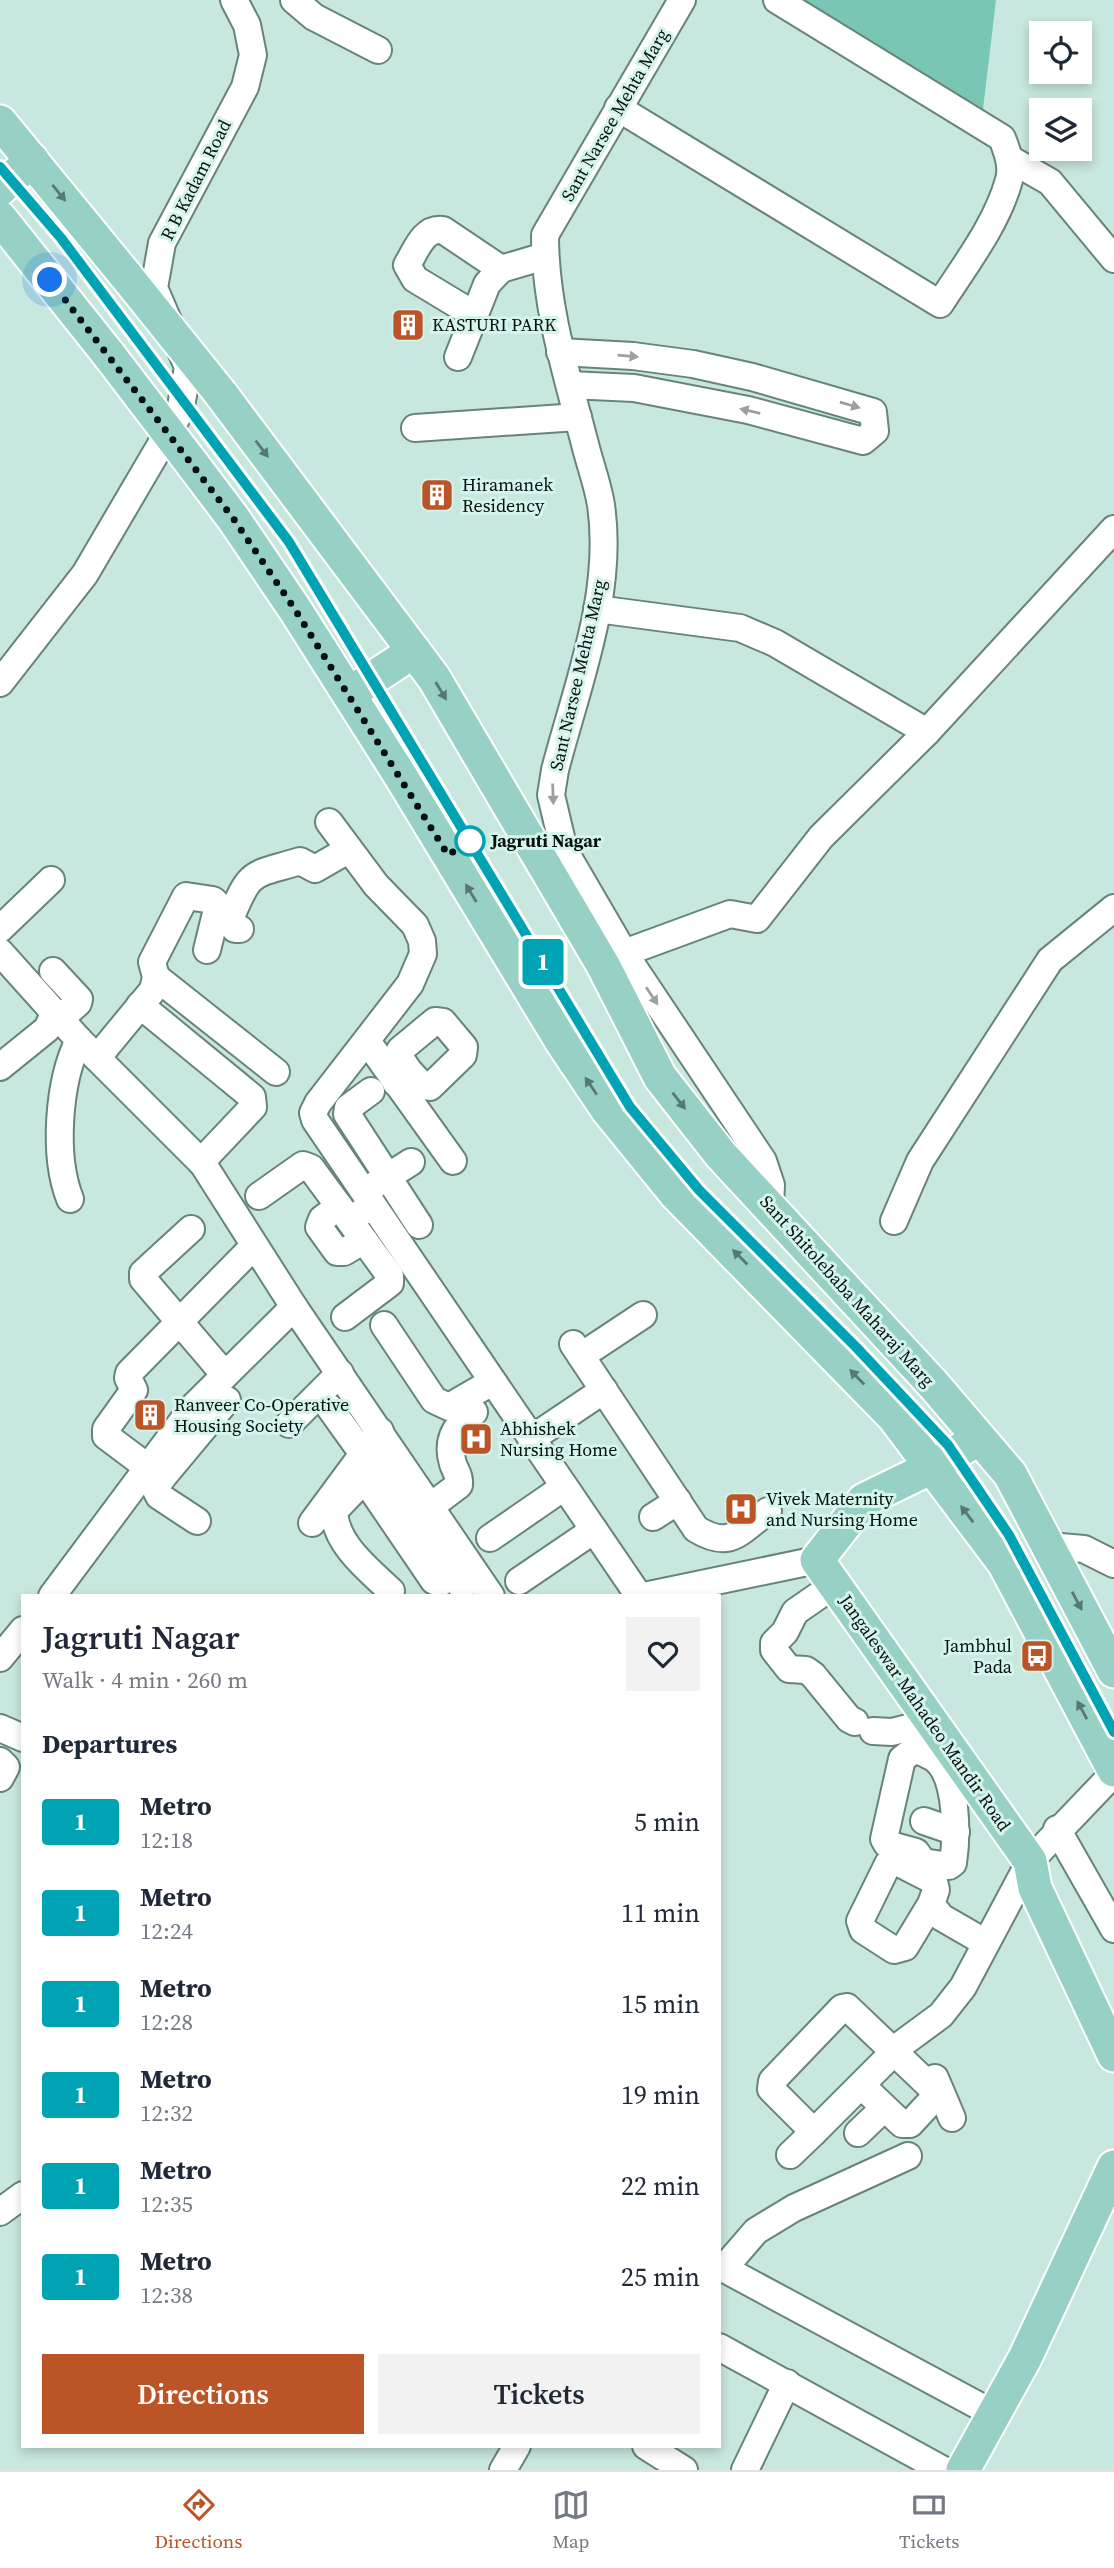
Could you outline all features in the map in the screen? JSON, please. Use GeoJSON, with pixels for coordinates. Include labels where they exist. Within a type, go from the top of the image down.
{"type":"FeatureCollection","features":[{"type":"Feature","properties":{"kind":"main road","name":"Sant Shitolebaba Maharaj Marg"},"geometry":{"type":"LineString","coordinates":[[0,122],[221,394],[434,678],[573,914],[660,1077],[721,1155],[933,1384],[1010,1474],[1114,1671]]}},
{"type":"Feature","properties":{"kind":"main road"},"geometry":{"type":"LineString","coordinates":[[0,189],[32,160]]}},
{"type":"Feature","properties":{"kind":"main road"},"geometry":{"type":"LineString","coordinates":[[0,218],[109,355],[241,529],[349,694],[562,1042],[607,1109],[676,1194],[789,1305],[894,1417],[1004,1563],[1114,1772]]}},
{"type":"Feature","properties":{"kind":"main road"},"geometry":{"type":"LineString","coordinates":[[349,694],[414,651]]}},
{"type":"Feature","properties":{"kind":"main road"},"geometry":{"type":"LineString","coordinates":[[894,1417],[933,1384]]}},
{"type":"Feature","properties":{"kind":"main road"},"geometry":{"type":"LineString","coordinates":[[825,1573],[864,1500],[932,1467],[978,1439]]}},
{"type":"Feature","properties":{"kind":"main road","name":"Jangaleswar Mahadeo Mandir Road"},"geometry":{"type":"LineString","coordinates":[[825,1573],[923,1736],[1030,1861],[1035,1888],[1114,2055]]}},
{"type":"Feature","properties":{"kind":"main road"},"geometry":{"type":"LineString","coordinates":[[963,2470],[1025,2358],[1114,2167]]}},
{"type":"Feature","properties":{"kind":"street","name":"R B Kadam Road"},"geometry":{"type":"LineString","coordinates":[[0,683],[85,574],[180,412],[188,367],[154,288],[162,243],[245,87],[253,55],[247,25],[234,0]]}},
{"type":"Feature","properties":{"kind":"street"},"geometry":{"type":"LineString","coordinates":[[294,0],[314,16],[378,50]]}},
{"type":"Feature","properties":{"kind":"street","name":"Sant Narsee Mehta Marg"},"geometry":{"type":"LineString","coordinates":[[682,0],[545,235],[545,256],[560,352],[601,505],[604,562],[597,609],[555,770],[551,795],[564,850],[624,953],[763,1161],[771,1185],[770,1205]]}},
{"type":"Feature","properties":{"kind":"street"},"geometry":{"type":"LineString","coordinates":[[618,108],[940,304],[983,237],[1010,178],[1010,159],[1002,138],[776,0]]}},
{"type":"Feature","properties":{"kind":"street"},"geometry":{"type":"LineString","coordinates":[[1010,159],[1050,182],[1114,259]]}},
{"type":"Feature","properties":{"kind":"street"},"geometry":{"type":"LineString","coordinates":[[473,314],[415,279],[407,265],[427,233],[435,229],[443,230],[501,269]]}},
{"type":"Feature","properties":{"kind":"street"},"geometry":{"type":"LineString","coordinates":[[458,357],[487,284],[501,269],[545,256]]}},
{"type":"Feature","properties":{"kind":"street"},"geometry":{"type":"LineString","coordinates":[[560,352],[633,356],[752,377],[873,412],[875,431],[863,441],[748,410],[634,388],[570,386]]}},
{"type":"Feature","properties":{"kind":"street"},"geometry":{"type":"LineString","coordinates":[[415,428],[578,417]]}},
{"type":"Feature","properties":{"kind":"street"},"geometry":{"type":"LineString","coordinates":[[624,953],[730,914],[757,919],[821,837],[927,732],[1114,529]]}},
{"type":"Feature","properties":{"kind":"street"},"geometry":{"type":"LineString","coordinates":[[597,609],[740,628],[775,643],[927,732]]}},
{"type":"Feature","properties":{"kind":"street"},"geometry":{"type":"LineString","coordinates":[[329,822],[376,885],[415,925],[422,941],[423,954],[418,970],[313,1112],[357,1213],[390,1276],[390,1283],[345,1317]]}},
{"type":"Feature","properties":{"kind":"street"},"geometry":{"type":"LineString","coordinates":[[240,929],[235,929],[230,917],[244,884],[252,876],[300,860],[315,869],[348,850]]}},
{"type":"Feature","properties":{"kind":"street"},"geometry":{"type":"LineString","coordinates":[[0,929],[51,880]]}},
{"type":"Feature","properties":{"kind":"street"},"geometry":{"type":"LineString","coordinates":[[70,1199],[61,1177],[63,1084],[67,1063],[141,1005],[153,990],[156,977],[152,962],[186,896],[213,900],[218,905],[207,950]]}},
{"type":"Feature","properties":{"kind":"street"},"geometry":{"type":"LineString","coordinates":[[894,1221],[920,1161],[1050,960],[1114,908]]}},
{"type":"Feature","properties":{"kind":"street"},"geometry":{"type":"LineString","coordinates":[[0,952],[88,1049],[201,1162],[294,1307],[488,1591],[469,1592],[452,1574],[330,1408]]}},
{"type":"Feature","properties":{"kind":"street"},"geometry":{"type":"LineString","coordinates":[[0,1067],[47,1029],[58,1015],[78,1003],[79,999],[59,965],[34,990]]}},
{"type":"Feature","properties":{"kind":"street"},"geometry":{"type":"LineString","coordinates":[[156,977],[276,1072]]}},
{"type":"Feature","properties":{"kind":"street"},"geometry":{"type":"LineString","coordinates":[[141,1005],[252,1097],[253,1107],[201,1162]]}},
{"type":"Feature","properties":{"kind":"street"},"geometry":{"type":"LineString","coordinates":[[367,1041],[403,1077],[453,1161]]}},
{"type":"Feature","properties":{"kind":"street"},"geometry":{"type":"LineString","coordinates":[[371,1091],[348,1108],[346,1114],[419,1225]]}},
{"type":"Feature","properties":{"kind":"street"},"geometry":{"type":"LineString","coordinates":[[357,1213],[386,1177],[411,1162]]}},
{"type":"Feature","properties":{"kind":"street"},"geometry":{"type":"LineString","coordinates":[[259,1196],[303,1165],[311,1168],[357,1213],[484,1399],[558,1491],[594,1530],[641,1594]]}},
{"type":"Feature","properties":{"kind":"street"},"geometry":{"type":"LineString","coordinates":[[191,1230],[143,1273],[143,1279],[181,1321],[226,1387]]}},
{"type":"Feature","properties":{"kind":"street"},"geometry":{"type":"LineString","coordinates":[[197,1521],[159,1496],[155,1488],[154,1472],[106,1436],[106,1429],[134,1390],[128,1378],[129,1373],[254,1246]]}},
{"type":"Feature","properties":{"kind":"street"},"geometry":{"type":"LineString","coordinates":[[54,1594],[202,1413],[294,1307]]}},
{"type":"Feature","properties":{"kind":"street"},"geometry":{"type":"LineString","coordinates":[[643,1315],[577,1350],[696,1529],[713,1539],[723,1540],[749,1530],[741,1578]]}},
{"type":"Feature","properties":{"kind":"street"},"geometry":{"type":"LineString","coordinates":[[384,1325],[434,1400],[442,1406],[449,1407],[484,1399]]}},
{"type":"Feature","properties":{"kind":"street"},"geometry":{"type":"LineString","coordinates":[[289,1424],[340,1373]]}},
{"type":"Feature","properties":{"kind":"street"},"geometry":{"type":"LineString","coordinates":[[531,1439],[604,1390]]}},
{"type":"Feature","properties":{"kind":"street"},"geometry":{"type":"LineString","coordinates":[[484,1399],[531,1439],[558,1491]]}},
{"type":"Feature","properties":{"kind":"street"},"geometry":{"type":"LineString","coordinates":[[430,1506],[459,1485],[460,1479],[452,1462],[452,1435],[460,1421],[484,1399]]}},
{"type":"Feature","properties":{"kind":"street"},"geometry":{"type":"LineString","coordinates":[[312,1523],[370,1460],[380,1431]]}},
{"type":"Feature","properties":{"kind":"street"},"geometry":{"type":"LineString","coordinates":[[391,1591],[373,1559],[347,1546],[334,1521],[334,1511],[350,1491],[360,1484],[368,1484],[434,1581],[440,1583],[452,1574]]}},
{"type":"Feature","properties":{"kind":"street"},"geometry":{"type":"LineString","coordinates":[[489,1538],[558,1491]]}},
{"type":"Feature","properties":{"kind":"street"},"geometry":{"type":"LineString","coordinates":[[653,1517],[678,1501]]}},
{"type":"Feature","properties":{"kind":"street"},"geometry":{"type":"LineString","coordinates":[[519,1581],[594,1530]]}},
{"type":"Feature","properties":{"kind":"street"},"geometry":{"type":"LineString","coordinates":[[1048,1546],[1084,1549],[1114,1564]]}},
{"type":"Feature","properties":{"kind":"street"},"geometry":{"type":"LineString","coordinates":[[653,1594],[741,1578],[825,1573]]}},
{"type":"Feature","properties":{"kind":"street"},"geometry":{"type":"LineString","coordinates":[[825,1573],[795,1612],[785,1632],[774,1643],[774,1650],[789,1669],[806,1670],[813,1675],[849,1719],[864,1727],[923,1736]]}},
{"type":"Feature","properties":{"kind":"street"},"geometry":{"type":"LineString","coordinates":[[0,1658],[21,1632]]}},
{"type":"Feature","properties":{"kind":"street"},"geometry":{"type":"LineString","coordinates":[[0,1728],[21,1737]]}},
{"type":"Feature","properties":{"kind":"street"},"geometry":{"type":"LineString","coordinates":[[923,1736],[942,1767],[951,1790],[956,1832],[953,1863],[949,1866],[923,1862],[916,1852],[887,1844],[884,1839],[902,1759],[923,1736]]}},
{"type":"Feature","properties":{"kind":"street"},"geometry":{"type":"LineString","coordinates":[[0,1761],[6,1767],[0,1778]]}},
{"type":"Feature","properties":{"kind":"street"},"geometry":{"type":"LineString","coordinates":[[790,2155],[899,2048],[942,2015],[963,1987],[1030,1861],[1057,1829],[1114,1772]]}},
{"type":"Feature","properties":{"kind":"street"},"geometry":{"type":"LineString","coordinates":[[924,1821],[956,1832]]}},
{"type":"Feature","properties":{"kind":"street"},"geometry":{"type":"LineString","coordinates":[[1057,1829],[1114,1929]]}},
{"type":"Feature","properties":{"kind":"street"},"geometry":{"type":"LineString","coordinates":[[931,1904],[941,1917],[986,1943]]}},
{"type":"Feature","properties":{"kind":"street"},"geometry":{"type":"LineString","coordinates":[[814,2132],[771,2089],[772,2081],[817,2051],[842,2008],[847,2007],[934,2076],[952,2118]]}},
{"type":"Feature","properties":{"kind":"street"},"geometry":{"type":"LineString","coordinates":[[861,2085],[883,2109],[902,2124],[910,2124],[936,2096],[899,2048]]}},
{"type":"Feature","properties":{"kind":"street"},"geometry":{"type":"LineString","coordinates":[[858,2133],[883,2109]]}},
{"type":"Feature","properties":{"kind":"street"},"geometry":{"type":"LineString","coordinates":[[908,2156],[794,2208],[756,2231],[722,2267],[994,2413]]}},
{"type":"Feature","properties":{"kind":"street"},"geometry":{"type":"LineString","coordinates":[[0,2212],[21,2196]]}},
{"type":"Feature","properties":{"kind":"street"},"geometry":{"type":"LineString","coordinates":[[721,2348],[943,2470]]}},
{"type":"Feature","properties":{"kind":"street"},"geometry":{"type":"LineString","coordinates":[[745,2470],[787,2382]]}},
{"type":"Feature","properties":{"kind":"street"},"geometry":{"type":"LineString","coordinates":[[503,2470],[516,2448]]}},
{"type":"Feature","properties":{"kind":"street"},"geometry":{"type":"LineString","coordinates":[[649,2448],[684,2470]]}},
{"type":"Feature","properties":{"kind":"green space"},"geometry":{"type":"Polygon","coordinates":[[[802,0],[996,0],[983,109],[802,0]]]}},
{"type":"Feature","properties":{"kind":"metro line","name":"1"},"geometry":{"type":"LineString","coordinates":[[0,167],[61,238],[289,542],[338,619],[630,1107],[699,1190],[856,1347],[948,1445],[1009,1535],[1114,1732]]}},
{"type":"Feature","properties":{"kind":"place","name":"KASTURI PARK"},"geometry":{"type":"Point","coordinates":[408,325]}},
{"type":"Feature","properties":{"kind":"place","name":"Hiramanek Residency"},"geometry":{"type":"Point","coordinates":[437,495]}},
{"type":"Feature","properties":{"kind":"place","name":"Jagruti Nagar"},"geometry":{"type":"Point","coordinates":[470,841]}},
{"type":"Feature","properties":{"kind":"place","name":"Ranveer Co-Operative Housing Society"},"geometry":{"type":"Point","coordinates":[150,1415]}},
{"type":"Feature","properties":{"kind":"place","name":"Abhishek Nursing Home"},"geometry":{"type":"Point","coordinates":[476,1439]}},
{"type":"Feature","properties":{"kind":"place","name":"Vivek Maternity and Nursing Home"},"geometry":{"type":"Point","coordinates":[741,1509]}},
{"type":"Feature","properties":{"kind":"place","name":"Jambhul Pada"},"geometry":{"type":"Point","coordinates":[1037,1656]}},
{"type":"Feature","properties":{"kind":"route"},"geometry":{"type":"LineString","coordinates":[[50,280],[233,518],[294,608],[448,855],[470,841]]}}]}
